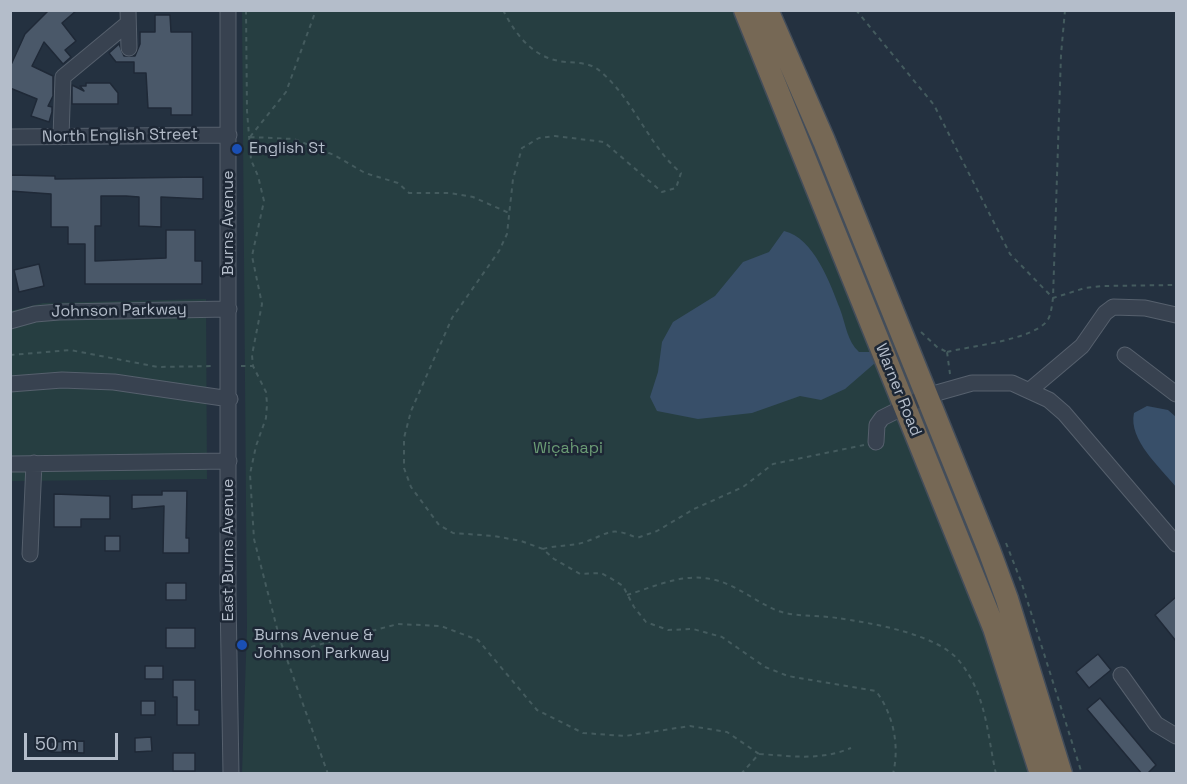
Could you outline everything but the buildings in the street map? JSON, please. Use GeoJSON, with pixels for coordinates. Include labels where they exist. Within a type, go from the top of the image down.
{"type":"FeatureCollection","features":[{"type":"Feature","properties":{"kind":"highway","name":"Warner Road"},"geometry":{"type":"LineString","coordinates":[[745,10],[994,628],[1041,774]]}},
{"type":"Feature","properties":{"kind":"highway","name":"Warner Road"},"geometry":{"type":"LineString","coordinates":[[767,10],[829,152],[1007,599],[1061,774]]}},
{"type":"Feature","properties":{"kind":"street","name":"Burns Avenue"},"geometry":{"type":"LineString","coordinates":[[228,10],[230,399]]}},
{"type":"Feature","properties":{"kind":"street"},"geometry":{"type":"LineString","coordinates":[[128,17],[129,48]]}},
{"type":"Feature","properties":{"kind":"street"},"geometry":{"type":"LineString","coordinates":[[61,137],[63,77],[128,17]]}},
{"type":"Feature","properties":{"kind":"street","name":"North English Street"},"geometry":{"type":"LineString","coordinates":[[10,137],[229,135]]}},
{"type":"Feature","properties":{"kind":"street"},"geometry":{"type":"LineString","coordinates":[[1030,390],[1082,346],[1105,313],[1113,307],[1145,308],[1176,315]]}},
{"type":"Feature","properties":{"kind":"street","name":"Johnson Parkway"},"geometry":{"type":"LineString","coordinates":[[10,321],[35,314],[59,312],[229,309]]}},
{"type":"Feature","properties":{"kind":"street"},"geometry":{"type":"LineString","coordinates":[[1125,355],[1176,394]]}},
{"type":"Feature","properties":{"kind":"street"},"geometry":{"type":"LineString","coordinates":[[10,384],[62,380],[114,382],[230,399]]}},
{"type":"Feature","properties":{"kind":"street"},"geometry":{"type":"LineString","coordinates":[[876,441],[875,433],[880,420],[926,396],[972,383],[1012,383],[1030,390],[1064,413],[1176,544]]}},
{"type":"Feature","properties":{"kind":"street","name":"East Burns Avenue"},"geometry":{"type":"LineString","coordinates":[[230,399],[231,774]]}},
{"type":"Feature","properties":{"kind":"street"},"geometry":{"type":"LineString","coordinates":[[10,464],[229,461]]}},
{"type":"Feature","properties":{"kind":"street"},"geometry":{"type":"LineString","coordinates":[[30,554],[34,463]]}},
{"type":"Feature","properties":{"kind":"street"},"geometry":{"type":"LineString","coordinates":[[1121,675],[1156,724],[1176,736]]}},
{"type":"Feature","properties":{"kind":"path"},"geometry":{"type":"LineString","coordinates":[[246,10],[250,160],[258,176],[264,201],[252,256],[262,304],[253,344],[253,366],[266,392],[267,404],[250,474],[254,539],[286,657],[328,774]]}},
{"type":"Feature","properties":{"kind":"path"},"geometry":{"type":"LineString","coordinates":[[250,137],[286,92],[316,10]]}},
{"type":"Feature","properties":{"kind":"path"},"geometry":{"type":"LineString","coordinates":[[502,10],[524,44],[542,57],[582,63],[601,71],[622,96],[661,154],[681,173],[676,188],[662,192],[604,142],[555,136],[539,138],[522,148],[513,179],[507,234],[499,251],[452,318],[411,411],[404,438],[404,468],[411,487],[439,525],[453,533],[494,536],[543,549],[554,559],[580,574],[601,573],[612,579],[623,586],[646,622],[668,630],[693,629],[722,637],[765,667],[789,676],[876,691],[885,704],[894,731],[897,757],[893,774]]}},
{"type":"Feature","properties":{"kind":"path"},"geometry":{"type":"LineString","coordinates":[[856,10],[934,105],[1010,254],[1053,298]]}},
{"type":"Feature","properties":{"kind":"path"},"geometry":{"type":"LineString","coordinates":[[946,352],[1038,329],[1049,319],[1053,298],[1061,55],[1065,10]]}},
{"type":"Feature","properties":{"kind":"path"},"geometry":{"type":"LineString","coordinates":[[250,137],[294,140],[334,155],[365,173],[398,183],[409,193],[462,195],[509,213]]}},
{"type":"Feature","properties":{"kind":"path"},"geometry":{"type":"LineString","coordinates":[[1053,298],[1085,288],[1102,286],[1176,285]]}},
{"type":"Feature","properties":{"kind":"path"},"geometry":{"type":"LineString","coordinates":[[10,355],[70,350],[158,367],[217,366]]}},
{"type":"Feature","properties":{"kind":"path"},"geometry":{"type":"LineString","coordinates":[[242,366],[253,366]]}},
{"type":"Feature","properties":{"kind":"path"},"geometry":{"type":"LineString","coordinates":[[543,549],[561,544],[583,543],[602,533],[617,529],[637,538],[657,531],[694,509],[743,487],[773,464],[876,441]]}},
{"type":"Feature","properties":{"kind":"path"},"geometry":{"type":"LineString","coordinates":[[627,595],[681,580],[703,578],[731,585],[778,611],[848,621],[904,633],[938,644],[959,660],[977,688],[987,716],[996,774]]}},
{"type":"Feature","properties":{"kind":"path"},"geometry":{"type":"LineString","coordinates":[[286,657],[314,646],[398,624],[441,626],[478,640],[537,710],[583,733],[625,736],[690,726],[727,732],[759,754],[803,759],[822,757],[851,748]]}},
{"type":"Feature","properties":{"kind":"path"},"geometry":{"type":"LineString","coordinates":[[741,774],[759,754]]}},
{"type":"Feature","properties":{"kind":"green space","name":"Wic̣aḣapi"},"geometry":{"type":"Polygon","coordinates":[[[242,11],[739,11],[988,631],[1032,773],[242,773],[247,628],[242,11]]]}},
{"type":"Feature","properties":{"kind":"green space"},"geometry":{"type":"Polygon","coordinates":[[[206,299],[207,479],[11,481],[10,311],[43,303],[206,299]]]}},
{"type":"Feature","properties":{"kind":"water"},"geometry":{"type":"Polygon","coordinates":[[[784,231],[795,235],[812,252],[831,287],[852,343],[859,352],[871,352],[875,363],[845,389],[821,400],[800,396],[752,413],[698,419],[657,411],[650,397],[658,372],[662,342],[673,322],[715,296],[743,262],[769,252],[784,231]]]}},
{"type":"Feature","properties":{"kind":"water"},"geometry":{"type":"Polygon","coordinates":[[[1147,406],[1168,410],[1176,417],[1176,487],[1147,453],[1136,433],[1133,423],[1134,413],[1147,406]]]}},
{"type":"Feature","properties":{"kind":"place","name":"English St"},"geometry":{"type":"Point","coordinates":[237,149]}},
{"type":"Feature","properties":{"kind":"place","name":"Burns Avenue & Johnson Parkway"},"geometry":{"type":"Point","coordinates":[242,645]}}]}
